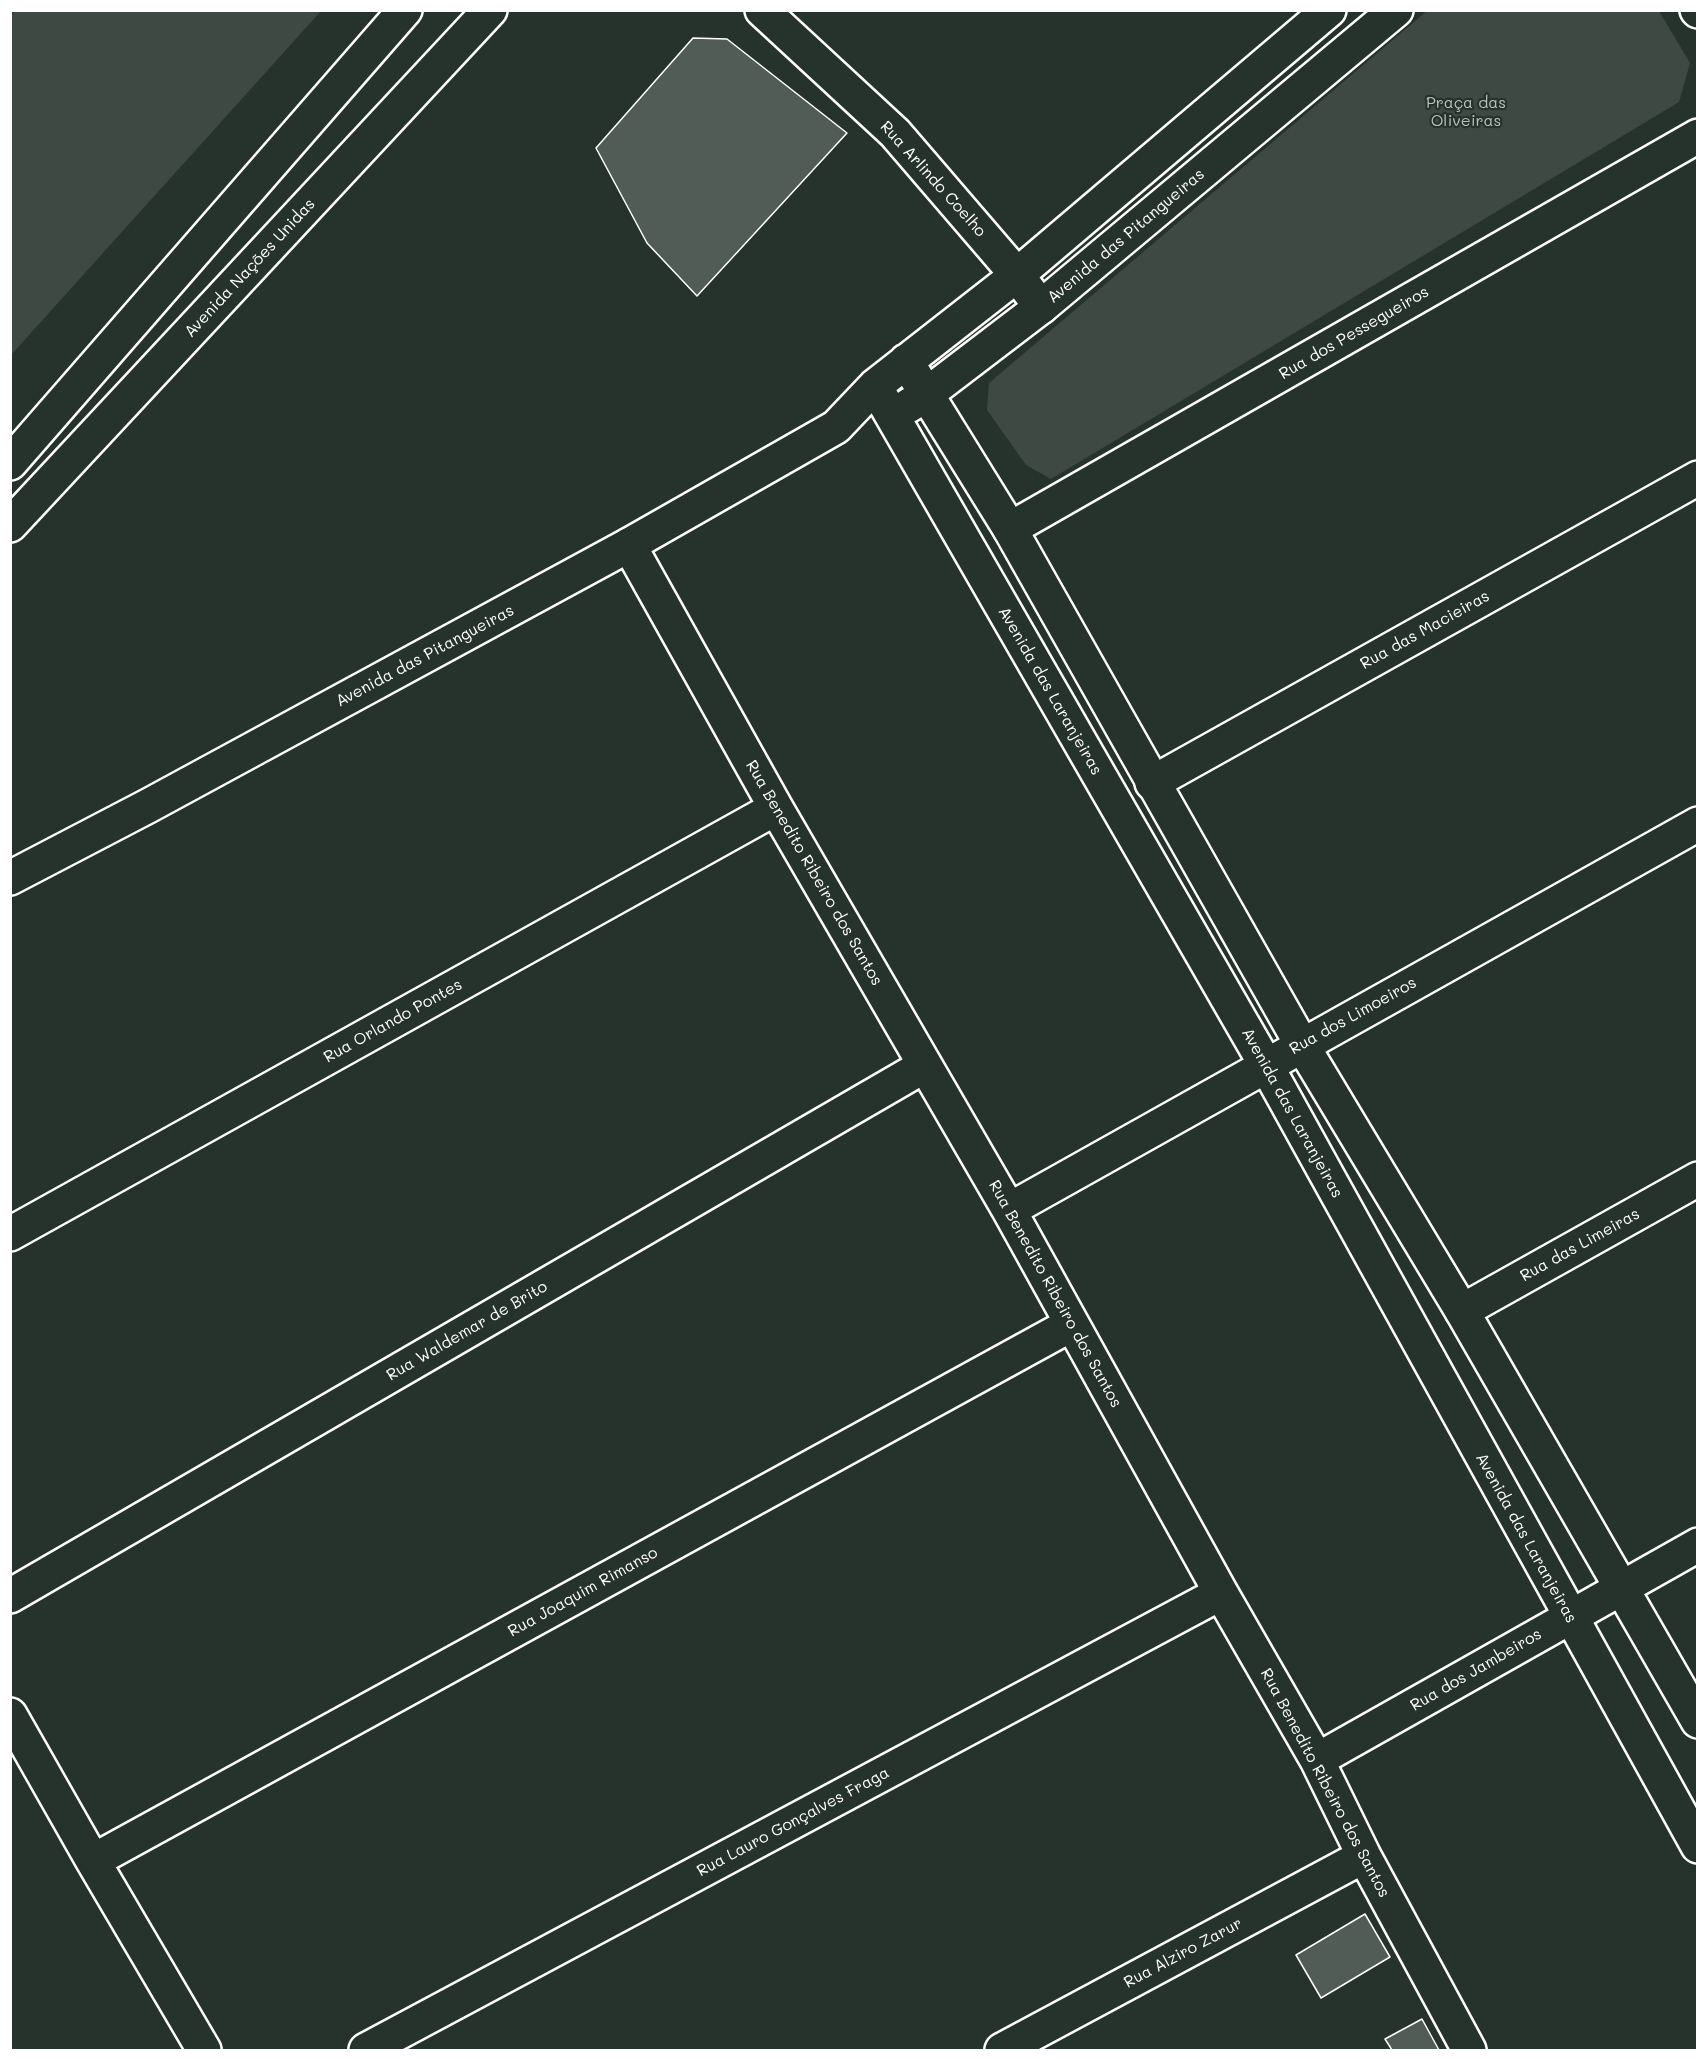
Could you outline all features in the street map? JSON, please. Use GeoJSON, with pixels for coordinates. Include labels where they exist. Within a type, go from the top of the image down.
{"type":"FeatureCollection","features":[{"type":"Feature","properties":{"kind":"street"},"geometry":{"type":"LineString","coordinates":[[10,463],[405,10]]}},
{"type":"Feature","properties":{"kind":"street","name":"Avenida Nações Unidas"},"geometry":{"type":"LineString","coordinates":[[10,525],[490,10]]}},
{"type":"Feature","properties":{"kind":"street","name":"Rua Arlindo Coelho"},"geometry":{"type":"LineString","coordinates":[[762,10],[895,133],[1017,275],[1041,307]]}},
{"type":"Feature","properties":{"kind":"street","name":"Avenida das Pitangueiras"},"geometry":{"type":"LineString","coordinates":[[10,878],[148,806],[629,545],[836,427],[875,386],[1017,275],[1329,10]]}},
{"type":"Feature","properties":{"kind":"street","name":"Avenida das Pitangueiras"},"geometry":{"type":"LineString","coordinates":[[836,427],[892,416],[927,394],[1041,307],[1396,10]]}},
{"type":"Feature","properties":{"kind":"street","name":"Rua dos Pessegueiros"},"geometry":{"type":"LineString","coordinates":[[1010,529],[1698,136]]}},
{"type":"Feature","properties":{"kind":"street"},"geometry":{"type":"LineString","coordinates":[[906,361],[1010,529],[1302,1045],[1462,1311],[1698,1721]]}},
{"type":"Feature","properties":{"kind":"street","name":"Avenida das Laranjeiras"},"geometry":{"type":"LineString","coordinates":[[875,386],[1266,1065],[1698,1846]]}},
{"type":"Feature","properties":{"kind":"street","name":"Rua das Macieiras"},"geometry":{"type":"LineString","coordinates":[[1152,783],[1698,478]]}},
{"type":"Feature","properties":{"kind":"street","name":"Rua Benedito Ribeiro dos Santos"},"geometry":{"type":"LineString","coordinates":[[629,545],[776,808],[1009,1210],[1221,1593],[1317,1760],[1364,1856],[1469,2050]]}},
{"type":"Feature","properties":{"kind":"street","name":"Rua Orlando Pontes"},"geometry":{"type":"LineString","coordinates":[[10,1234],[776,808]]}},
{"type":"Feature","properties":{"kind":"street","name":"Rua dos Limoeiros"},"geometry":{"type":"LineString","coordinates":[[1009,1210],[1698,824]]}},
{"type":"Feature","properties":{"kind":"street","name":"Rua Waldemar de Brito"},"geometry":{"type":"LineString","coordinates":[[10,1596],[924,1066]]}},
{"type":"Feature","properties":{"kind":"street","name":"Rua das Limeiras"},"geometry":{"type":"LineString","coordinates":[[1462,1311],[1698,1179]]}},
{"type":"Feature","properties":{"kind":"street","name":"Rua Joaquim Rimanso"},"geometry":{"type":"LineString","coordinates":[[93,1861],[1072,1324]]}},
{"type":"Feature","properties":{"kind":"street","name":"Rua dos Jambeiros"},"geometry":{"type":"LineString","coordinates":[[1317,1760],[1698,1545]]}},
{"type":"Feature","properties":{"kind":"street","name":"Rua Lauro Gonçalves Fraga"},"geometry":{"type":"LineString","coordinates":[[366,2050],[1221,1593]]}},
{"type":"Feature","properties":{"kind":"street"},"geometry":{"type":"LineString","coordinates":[[10,1715],[204,2050]]}},
{"type":"Feature","properties":{"kind":"street","name":"Rua Alziro Zarur"},"geometry":{"type":"LineString","coordinates":[[1002,2050],[1364,1856]]}},
{"type":"Feature","properties":{"kind":"green space"},"geometry":{"type":"Polygon","coordinates":[[[14,10],[321,11],[11,355],[10,20],[14,10]]]}},
{"type":"Feature","properties":{"kind":"green space","name":"Praça das Oliveiras"},"geometry":{"type":"Polygon","coordinates":[[[1428,10],[1659,11],[1690,63],[1679,102],[1051,479],[1026,465],[987,410],[989,383],[1428,10]]]}},
{"type":"Feature","properties":{"kind":"building"},"geometry":{"type":"Polygon","coordinates":[[[693,38],[727,39],[847,133],[697,296],[647,243],[596,148],[693,38]]]}},
{"type":"Feature","properties":{"kind":"building"},"geometry":{"type":"Polygon","coordinates":[[[1365,1914],[1390,1957],[1321,1998],[1296,1955],[1365,1914]]]}},
{"type":"Feature","properties":{"kind":"building"},"geometry":{"type":"Polygon","coordinates":[[[1422,2019],[1439,2050],[1392,2050],[1385,2039],[1422,2019]]]}}]}
